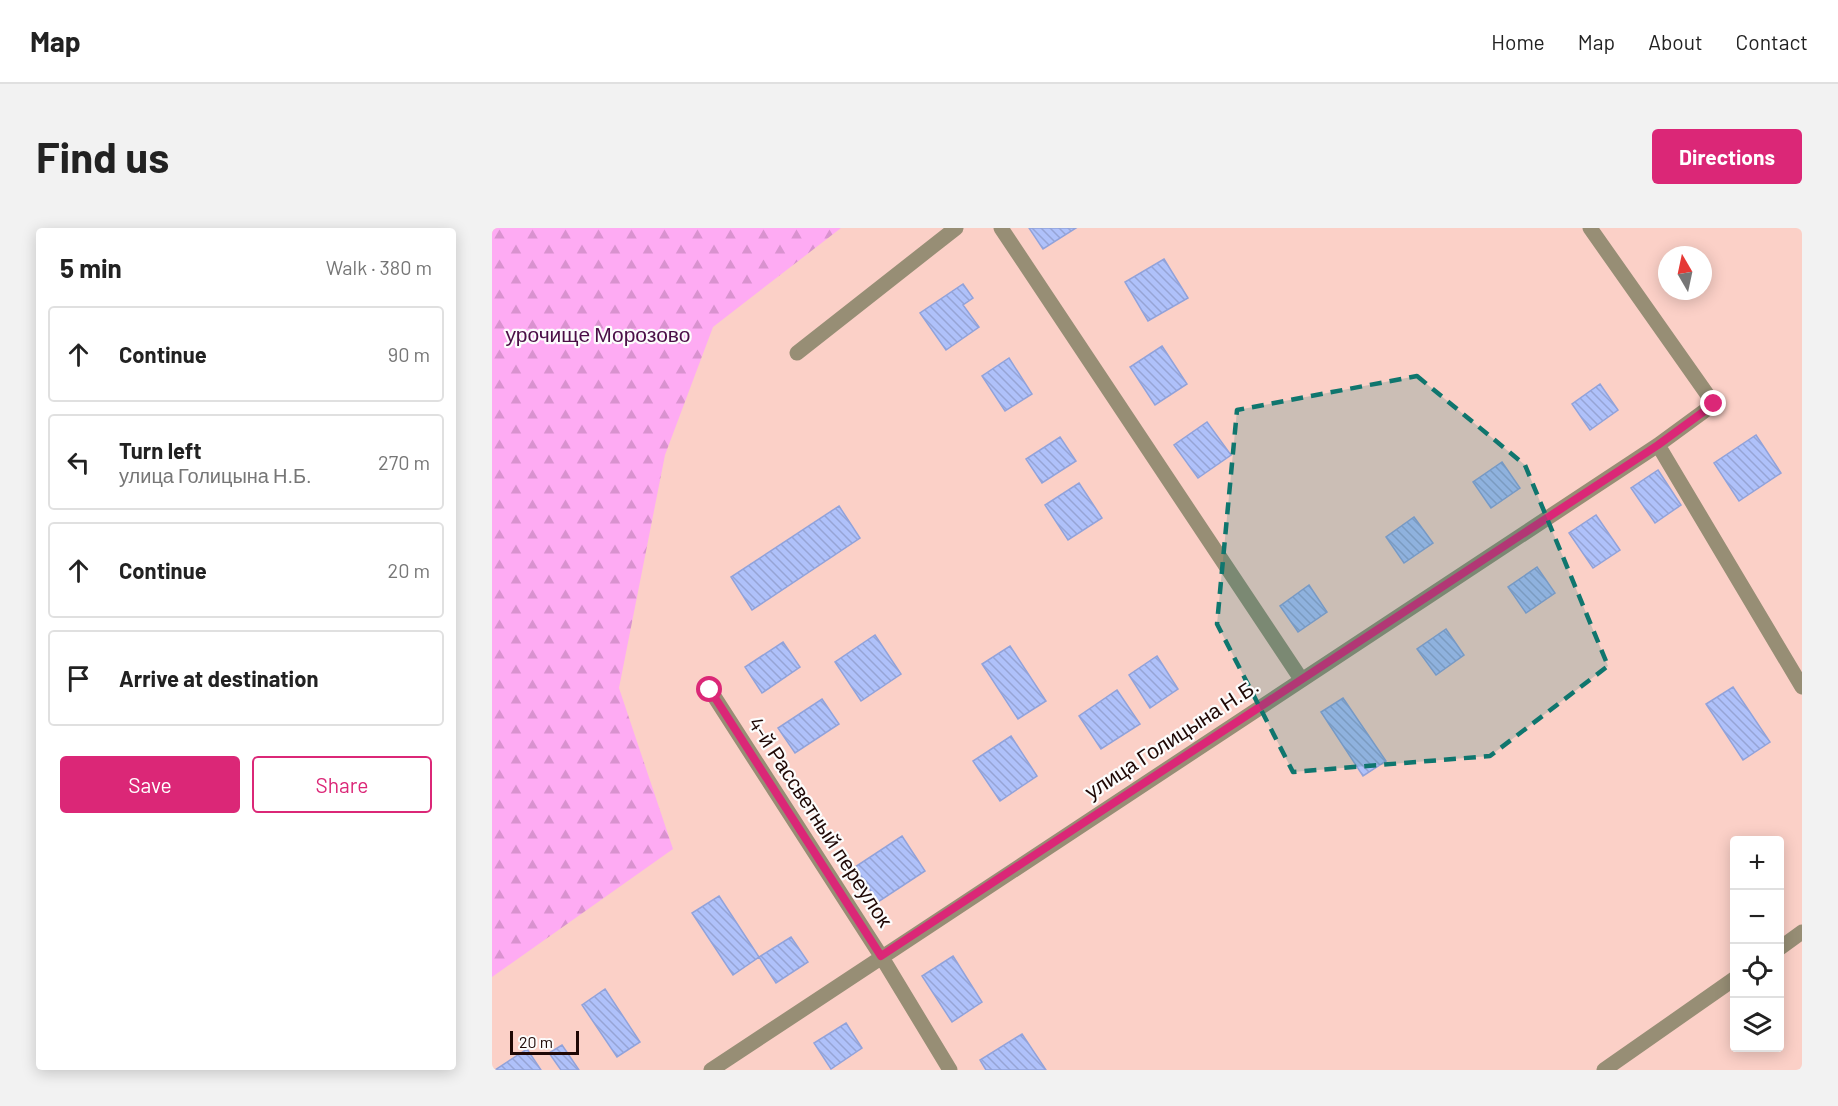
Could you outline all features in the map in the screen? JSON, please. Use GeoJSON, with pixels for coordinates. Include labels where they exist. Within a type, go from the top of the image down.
{"type":"FeatureCollection","features":[{"type":"Feature","properties":{"kind":"street"},"geometry":{"type":"LineString","coordinates":[[797,353],[956,228]]}},
{"type":"Feature","properties":{"kind":"street"},"geometry":{"type":"LineString","coordinates":[[1001,228],[1301,679]]}},
{"type":"Feature","properties":{"kind":"street","name":"улица Голицына Н.Б."},"geometry":{"type":"LineString","coordinates":[[711,1070],[1658,445],[1714,404],[1590,228]]}},
{"type":"Feature","properties":{"kind":"street"},"geometry":{"type":"LineString","coordinates":[[1658,445],[1802,687]]}},
{"type":"Feature","properties":{"kind":"street","name":"4-й Рассветный переулок"},"geometry":{"type":"LineString","coordinates":[[710,690],[881,956],[950,1070]]}},
{"type":"Feature","properties":{"kind":"street"},"geometry":{"type":"LineString","coordinates":[[1784,945],[1802,932]]}},
{"type":"Feature","properties":{"kind":"street"},"geometry":{"type":"LineString","coordinates":[[1605,1070],[1730,982]]}},
{"type":"Feature","properties":{"kind":"highlighted area"},"geometry":{"type":"Polygon","coordinates":[[[1417,376],[1525,465],[1608,666],[1490,756],[1293,772],[1217,624],[1237,410],[1417,376]]]}},
{"type":"Feature","properties":{"kind":"green space","name":"урочище Морозово"},"geometry":{"type":"Polygon","coordinates":[[[492,228],[841,228],[713,327],[665,455],[619,688],[673,849],[492,977],[492,228]]]}},
{"type":"Feature","properties":{"kind":"building"},"geometry":{"type":"Polygon","coordinates":[[[1029,228],[1076,228],[1043,249],[1029,228]]]}},
{"type":"Feature","properties":{"kind":"building"},"geometry":{"type":"Polygon","coordinates":[[[1164,259],[1188,298],[1148,321],[1125,282],[1164,259]]]}},
{"type":"Feature","properties":{"kind":"building"},"geometry":{"type":"Polygon","coordinates":[[[963,284],[973,298],[963,305],[979,327],[946,350],[920,313],[963,284]]]}},
{"type":"Feature","properties":{"kind":"building"},"geometry":{"type":"Polygon","coordinates":[[[1162,346],[1187,384],[1155,405],[1130,367],[1162,346]]]}},
{"type":"Feature","properties":{"kind":"building"},"geometry":{"type":"Polygon","coordinates":[[[1009,358],[1032,394],[1005,411],[982,376],[1009,358]]]}},
{"type":"Feature","properties":{"kind":"building"},"geometry":{"type":"Polygon","coordinates":[[[1600,384],[1618,410],[1590,430],[1572,404],[1600,384]]]}},
{"type":"Feature","properties":{"kind":"building"},"geometry":{"type":"Polygon","coordinates":[[[1207,422],[1231,455],[1198,478],[1174,445],[1207,422]]]}},
{"type":"Feature","properties":{"kind":"building"},"geometry":{"type":"Polygon","coordinates":[[[1756,435],[1781,473],[1739,501],[1714,463],[1756,435]]]}},
{"type":"Feature","properties":{"kind":"building"},"geometry":{"type":"Polygon","coordinates":[[[1060,437],[1076,461],[1042,483],[1026,459],[1060,437]]]}},
{"type":"Feature","properties":{"kind":"building"},"geometry":{"type":"Polygon","coordinates":[[[1502,462],[1520,488],[1491,508],[1473,482],[1502,462]]]}},
{"type":"Feature","properties":{"kind":"building"},"geometry":{"type":"Polygon","coordinates":[[[1658,470],[1681,505],[1655,523],[1631,488],[1658,470]]]}},
{"type":"Feature","properties":{"kind":"building"},"geometry":{"type":"Polygon","coordinates":[[[1079,483],[1102,518],[1068,540],[1045,505],[1079,483]]]}},
{"type":"Feature","properties":{"kind":"building"},"geometry":{"type":"Polygon","coordinates":[[[839,506],[860,538],[752,610],[731,577],[839,506]]]}},
{"type":"Feature","properties":{"kind":"building"},"geometry":{"type":"Polygon","coordinates":[[[1596,515],[1620,550],[1593,568],[1569,533],[1596,515]]]}},
{"type":"Feature","properties":{"kind":"building"},"geometry":{"type":"Polygon","coordinates":[[[1414,517],[1433,543],[1404,563],[1386,537],[1414,517]]]}},
{"type":"Feature","properties":{"kind":"building"},"geometry":{"type":"Polygon","coordinates":[[[1537,567],[1555,593],[1526,613],[1508,587],[1537,567]]]}},
{"type":"Feature","properties":{"kind":"building"},"geometry":{"type":"Polygon","coordinates":[[[1309,585],[1327,612],[1298,632],[1280,606],[1309,585]]]}},
{"type":"Feature","properties":{"kind":"building"},"geometry":{"type":"Polygon","coordinates":[[[1446,629],[1464,655],[1436,675],[1417,649],[1446,629]]]}},
{"type":"Feature","properties":{"kind":"building"},"geometry":{"type":"Polygon","coordinates":[[[875,635],[901,674],[861,701],[835,662],[875,635]]]}},
{"type":"Feature","properties":{"kind":"building"},"geometry":{"type":"Polygon","coordinates":[[[783,642],[800,667],[762,693],[745,667],[783,642]]]}},
{"type":"Feature","properties":{"kind":"building"},"geometry":{"type":"Polygon","coordinates":[[[1010,646],[1046,701],[1018,719],[982,664],[1010,646]]]}},
{"type":"Feature","properties":{"kind":"building"},"geometry":{"type":"Polygon","coordinates":[[[1157,656],[1178,689],[1150,708],[1129,675],[1157,656]]]}},
{"type":"Feature","properties":{"kind":"building"},"geometry":{"type":"Polygon","coordinates":[[[1733,687],[1770,742],[1743,760],[1706,704],[1733,687]]]}},
{"type":"Feature","properties":{"kind":"building"},"geometry":{"type":"Polygon","coordinates":[[[1117,690],[1140,724],[1101,749],[1079,716],[1117,690]]]}},
{"type":"Feature","properties":{"kind":"building"},"geometry":{"type":"Polygon","coordinates":[[[1343,698],[1386,761],[1363,776],[1321,712],[1343,698]]]}},
{"type":"Feature","properties":{"kind":"building"},"geometry":{"type":"Polygon","coordinates":[[[822,699],[839,724],[795,753],[778,728],[822,699]]]}},
{"type":"Feature","properties":{"kind":"building"},"geometry":{"type":"Polygon","coordinates":[[[1011,736],[1037,776],[1000,801],[973,761],[1011,736]]]}},
{"type":"Feature","properties":{"kind":"building"},"geometry":{"type":"Polygon","coordinates":[[[902,836],[925,871],[878,902],[855,867],[902,836]]]}},
{"type":"Feature","properties":{"kind":"building"},"geometry":{"type":"Polygon","coordinates":[[[719,896],[759,957],[733,975],[692,913],[719,896]]]}},
{"type":"Feature","properties":{"kind":"building"},"geometry":{"type":"Polygon","coordinates":[[[791,937],[808,962],[776,983],[759,957],[791,937]]]}},
{"type":"Feature","properties":{"kind":"building"},"geometry":{"type":"Polygon","coordinates":[[[953,956],[982,1002],[952,1022],[922,976],[953,956]]]}},
{"type":"Feature","properties":{"kind":"building"},"geometry":{"type":"Polygon","coordinates":[[[605,989],[640,1042],[617,1057],[582,1005],[605,989]]]}},
{"type":"Feature","properties":{"kind":"building"},"geometry":{"type":"Polygon","coordinates":[[[846,1023],[862,1048],[831,1069],[814,1043],[846,1023]]]}},
{"type":"Feature","properties":{"kind":"building"},"geometry":{"type":"Polygon","coordinates":[[[1022,1034],[1046,1070],[986,1070],[980,1060],[1022,1034]]]}},
{"type":"Feature","properties":{"kind":"building"},"geometry":{"type":"Polygon","coordinates":[[[562,1045],[579,1070],[561,1070],[549,1053],[562,1045]]]}},
{"type":"Feature","properties":{"kind":"building"},"geometry":{"type":"Polygon","coordinates":[[[527,1049],[541,1070],[495,1070],[527,1049]]]}},
{"type":"Feature","properties":{"kind":"route"},"geometry":{"type":"LineString","coordinates":[[710,690],[881,956],[1658,445],[1714,404]]}}]}
